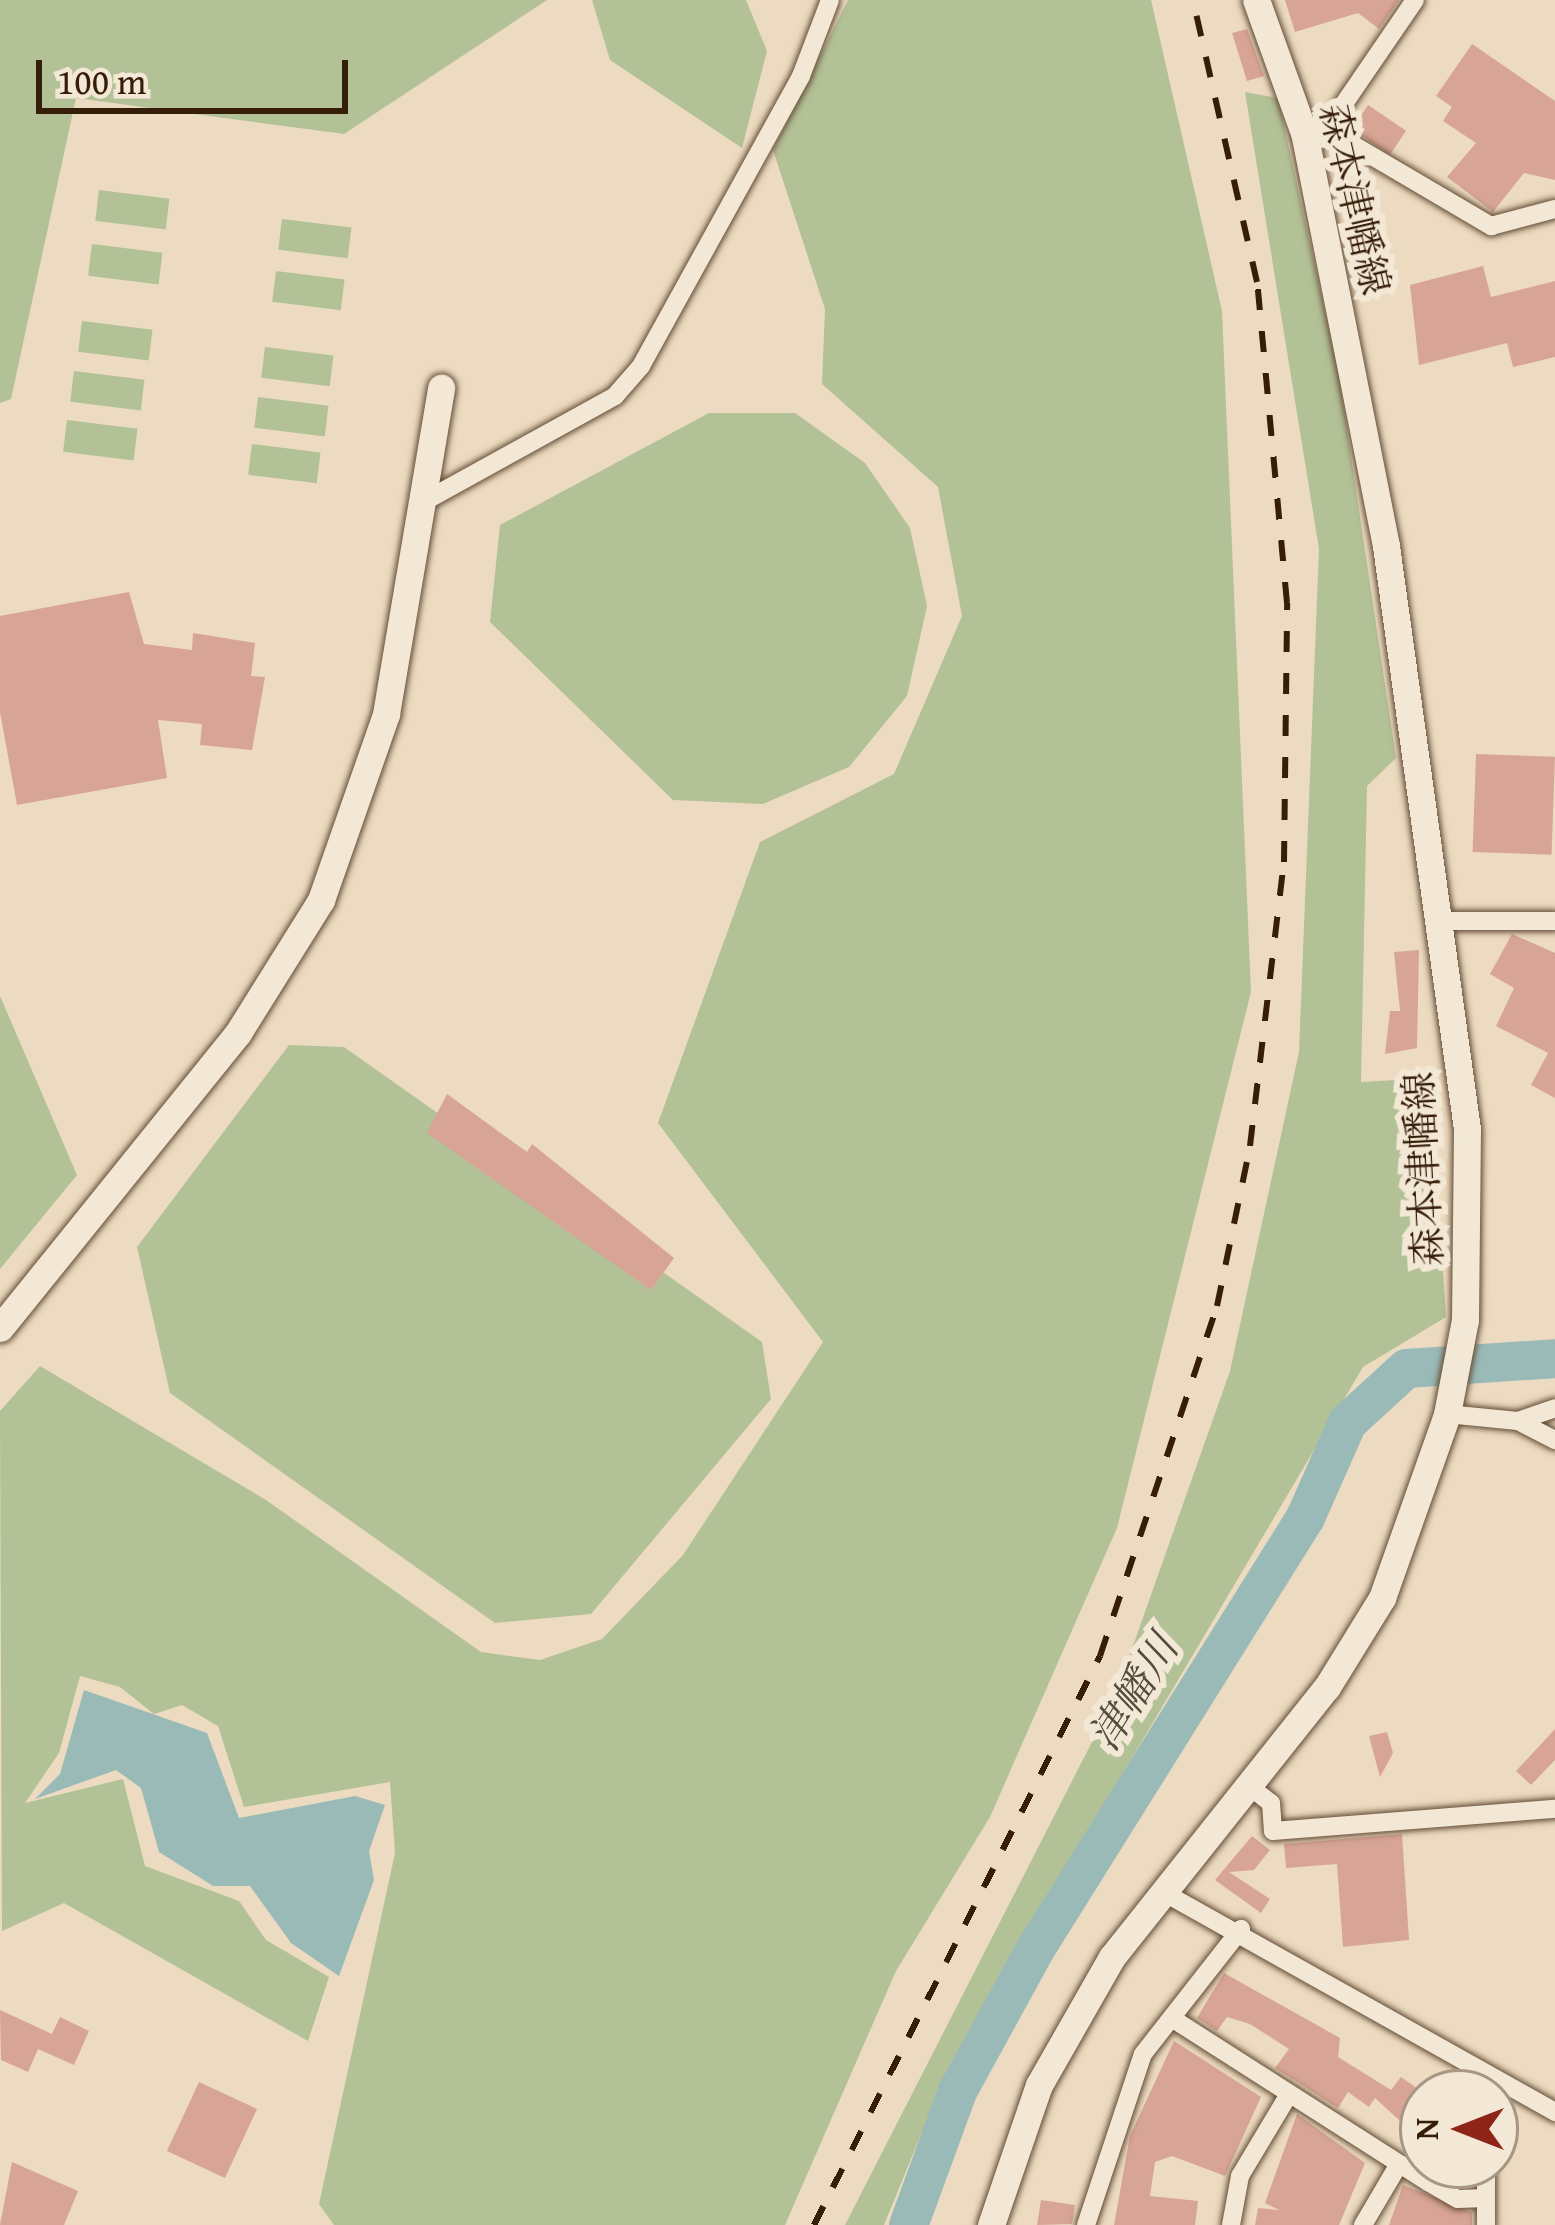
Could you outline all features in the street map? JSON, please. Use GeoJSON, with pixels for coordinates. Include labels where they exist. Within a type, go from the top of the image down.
{"type":"FeatureCollection","features":[{"type":"Feature","properties":{"kind":"main road","name":"森本津幡線"},"geometry":{"type":"LineString","coordinates":[[991,2225],[1039,2085],[1163,1892],[1249,1786],[1382,1598],[1447,1414],[1465,1320],[1467,1129],[1386,546],[1304,134],[1256,0]]}},
{"type":"Feature","properties":{"kind":"main road"},"geometry":{"type":"LineString","coordinates":[[0,1328],[238,1033],[321,900],[386,714],[441,388]]}},
{"type":"Feature","properties":{"kind":"street"},"geometry":{"type":"LineString","coordinates":[[425,501],[615,396],[641,366],[801,76],[830,0]]}},
{"type":"Feature","properties":{"kind":"street"},"geometry":{"type":"LineString","coordinates":[[1304,134],[1337,114],[1415,0]]}},
{"type":"Feature","properties":{"kind":"street"},"geometry":{"type":"LineString","coordinates":[[1304,134],[1338,136],[1491,226],[1555,209]]}},
{"type":"Feature","properties":{"kind":"street"},"geometry":{"type":"LineString","coordinates":[[1438,921],[1555,921]]}},
{"type":"Feature","properties":{"kind":"street"},"geometry":{"type":"LineString","coordinates":[[1518,1421],[1555,1408]]}},
{"type":"Feature","properties":{"kind":"street"},"geometry":{"type":"LineString","coordinates":[[1447,1414],[1518,1421],[1555,1440]]}},
{"type":"Feature","properties":{"kind":"street"},"geometry":{"type":"LineString","coordinates":[[1249,1786],[1271,1803],[1274,1831],[1555,1809]]}},
{"type":"Feature","properties":{"kind":"street"},"geometry":{"type":"LineString","coordinates":[[1163,1892],[1241,1929],[1465,2069]]}},
{"type":"Feature","properties":{"kind":"street"},"geometry":{"type":"LineString","coordinates":[[1086,2225],[1143,2054],[1241,1929]]}},
{"type":"Feature","properties":{"kind":"street"},"geometry":{"type":"LineString","coordinates":[[1172,2019],[1399,2164],[1363,2225]]}},
{"type":"Feature","properties":{"kind":"street"},"geometry":{"type":"LineString","coordinates":[[1231,2225],[1240,2176],[1289,2094]]}},
{"type":"Feature","properties":{"kind":"street"},"geometry":{"type":"LineString","coordinates":[[1519,2098],[1555,2112]]}},
{"type":"Feature","properties":{"kind":"street"},"geometry":{"type":"LineString","coordinates":[[1441,2189],[1458,2199],[1486,2198]]}},
{"type":"Feature","properties":{"kind":"street"},"geometry":{"type":"LineString","coordinates":[[1486,2189],[1486,2225]]}},
{"type":"Feature","properties":{"kind":"green space"},"geometry":{"type":"Polygon","coordinates":[[[0,0],[547,0],[344,134],[76,98],[11,399],[0,403],[0,0]]]}},
{"type":"Feature","properties":{"kind":"green space"},"geometry":{"type":"Polygon","coordinates":[[[592,0],[746,0],[767,51],[742,148],[610,60],[592,0]]]}},
{"type":"Feature","properties":{"kind":"green space"},"geometry":{"type":"Polygon","coordinates":[[[848,0],[1151,0],[1222,311],[1251,992],[1117,1528],[990,1817],[896,1971],[785,2225],[334,2225],[319,2204],[395,1853],[390,1782],[244,1807],[218,1726],[182,1705],[154,1714],[120,1687],[80,1676],[59,1753],[25,1803],[123,1779],[145,1866],[239,1901],[266,1940],[329,1977],[308,2041],[64,1903],[2,1931],[0,1411],[40,1366],[266,1500],[481,1652],[540,1660],[602,1639],[683,1555],[823,1342],[658,1123],[760,842],[894,774],[962,616],[938,487],[822,384],[825,309],[773,150],[848,0]]]}},
{"type":"Feature","properties":{"kind":"green space"},"geometry":{"type":"Polygon","coordinates":[[[1245,92],[1278,98],[1339,376],[1396,758],[1367,786],[1361,1082],[1430,1078],[1446,1317],[1363,1367],[1070,1863],[922,2132],[884,2225],[845,2225],[1115,1697],[1230,1371],[1299,1052],[1319,549],[1245,92]]]}},
{"type":"Feature","properties":{"kind":"green space"},"geometry":{"type":"Polygon","coordinates":[[[99,190],[169,199],[166,229],[95,221],[99,190]]]}},
{"type":"Feature","properties":{"kind":"green space"},"geometry":{"type":"Polygon","coordinates":[[[282,219],[351,228],[348,258],[278,250],[282,219]]]}},
{"type":"Feature","properties":{"kind":"green space"},"geometry":{"type":"Polygon","coordinates":[[[92,244],[162,253],[159,284],[88,276],[92,244]]]}},
{"type":"Feature","properties":{"kind":"green space"},"geometry":{"type":"Polygon","coordinates":[[[276,271],[344,279],[341,310],[272,302],[276,271]]]}},
{"type":"Feature","properties":{"kind":"green space"},"geometry":{"type":"Polygon","coordinates":[[[82,321],[152,330],[149,360],[78,352],[82,321]]]}},
{"type":"Feature","properties":{"kind":"green space"},"geometry":{"type":"Polygon","coordinates":[[[265,347],[333,355],[330,386],[261,378],[265,347]]]}},
{"type":"Feature","properties":{"kind":"green space"},"geometry":{"type":"Polygon","coordinates":[[[74,371],[144,380],[141,410],[70,402],[74,371]]]}},
{"type":"Feature","properties":{"kind":"green space"},"geometry":{"type":"Polygon","coordinates":[[[258,397],[328,406],[325,436],[254,428],[258,397]]]}},
{"type":"Feature","properties":{"kind":"green space"},"geometry":{"type":"Polygon","coordinates":[[[709,413],[795,413],[865,463],[910,528],[927,606],[907,696],[849,767],[763,804],[673,800],[490,622],[500,525],[709,413]]]}},
{"type":"Feature","properties":{"kind":"green space"},"geometry":{"type":"Polygon","coordinates":[[[67,420],[137,429],[134,460],[63,452],[67,420]]]}},
{"type":"Feature","properties":{"kind":"green space"},"geometry":{"type":"Polygon","coordinates":[[[252,444],[320,452],[317,483],[248,475],[252,444]]]}},
{"type":"Feature","properties":{"kind":"green space"},"geometry":{"type":"Polygon","coordinates":[[[0,996],[77,1175],[0,1269],[0,996]]]}},
{"type":"Feature","properties":{"kind":"green space"},"geometry":{"type":"Polygon","coordinates":[[[289,1045],[344,1047],[762,1342],[771,1399],[591,1614],[495,1623],[170,1393],[137,1247],[289,1045]]]}},
{"type":"Feature","properties":{"kind":"water"},"geometry":{"type":"Polygon","coordinates":[[[84,1690],[207,1733],[239,1818],[355,1796],[385,1805],[369,1851],[374,1880],[339,1976],[291,1943],[250,1886],[213,1886],[159,1852],[141,1788],[116,1770],[35,1799],[60,1774],[84,1690]]]}},
{"type":"Feature","properties":{"kind":"building"},"geometry":{"type":"Polygon","coordinates":[[[1285,0],[1399,0],[1379,29],[1358,13],[1295,32],[1285,0]]]}},
{"type":"Feature","properties":{"kind":"building"},"geometry":{"type":"Polygon","coordinates":[[[1247,29],[1264,76],[1247,81],[1232,33],[1247,29]]]}},
{"type":"Feature","properties":{"kind":"building"},"geometry":{"type":"Polygon","coordinates":[[[1472,44],[1555,101],[1555,180],[1524,173],[1493,212],[1447,177],[1476,143],[1443,121],[1452,107],[1436,96],[1472,44]]]}},
{"type":"Feature","properties":{"kind":"building"},"geometry":{"type":"Polygon","coordinates":[[[1368,105],[1406,131],[1390,155],[1352,129],[1368,105]]]}},
{"type":"Feature","properties":{"kind":"building"},"geometry":{"type":"Polygon","coordinates":[[[1483,266],[1491,297],[1555,281],[1555,357],[1513,367],[1507,343],[1419,365],[1410,285],[1483,266]]]}},
{"type":"Feature","properties":{"kind":"building"},"geometry":{"type":"Polygon","coordinates":[[[129,592],[144,644],[192,650],[193,633],[255,643],[251,676],[265,677],[252,750],[200,745],[202,724],[158,720],[167,778],[17,805],[0,712],[0,616],[129,592]]]}},
{"type":"Feature","properties":{"kind":"building"},"geometry":{"type":"Polygon","coordinates":[[[1476,754],[1555,757],[1552,855],[1473,852],[1476,754]]]}},
{"type":"Feature","properties":{"kind":"building"},"geometry":{"type":"Polygon","coordinates":[[[1512,934],[1555,953],[1555,1098],[1531,1085],[1548,1053],[1496,1026],[1514,988],[1490,974],[1512,934]]]}},
{"type":"Feature","properties":{"kind":"building"},"geometry":{"type":"Polygon","coordinates":[[[1419,950],[1417,1048],[1385,1054],[1390,1011],[1400,1011],[1394,952],[1419,950]]]}},
{"type":"Feature","properties":{"kind":"building"},"geometry":{"type":"Polygon","coordinates":[[[447,1094],[527,1152],[532,1144],[674,1258],[651,1290],[427,1133],[447,1094]]]}},
{"type":"Feature","properties":{"kind":"building"},"geometry":{"type":"Polygon","coordinates":[[[1555,1729],[1555,1760],[1531,1785],[1516,1771],[1555,1729]]]}},
{"type":"Feature","properties":{"kind":"building"},"geometry":{"type":"Polygon","coordinates":[[[1387,1732],[1393,1753],[1380,1777],[1369,1736],[1387,1732]]]}},
{"type":"Feature","properties":{"kind":"building"},"geometry":{"type":"Polygon","coordinates":[[[1402,1834],[1409,1940],[1343,1947],[1337,1864],[1286,1868],[1284,1844],[1402,1834]]]}},
{"type":"Feature","properties":{"kind":"building"},"geometry":{"type":"Polygon","coordinates":[[[1252,1836],[1270,1850],[1254,1870],[1229,1872],[1270,1899],[1261,1913],[1215,1880],[1252,1836]]]}},
{"type":"Feature","properties":{"kind":"building"},"geometry":{"type":"Polygon","coordinates":[[[1224,1973],[1340,2038],[1338,2057],[1391,2090],[1399,2080],[1399,2120],[1375,2098],[1369,2107],[1348,2092],[1338,2108],[1275,2068],[1289,2049],[1250,2024],[1227,2017],[1217,2031],[1197,2018],[1224,1973]]]}},
{"type":"Feature","properties":{"kind":"building"},"geometry":{"type":"Polygon","coordinates":[[[0,2010],[52,2034],[60,2017],[89,2031],[74,2065],[38,2049],[28,2072],[1,2060],[0,2010]]]}},
{"type":"Feature","properties":{"kind":"building"},"geometry":{"type":"Polygon","coordinates":[[[1174,2041],[1261,2097],[1225,2176],[1172,2156],[1155,2162],[1150,2196],[1198,2201],[1195,2225],[1114,2225],[1130,2136],[1174,2041]]]}},
{"type":"Feature","properties":{"kind":"building"},"geometry":{"type":"Polygon","coordinates":[[[199,2082],[257,2109],[225,2178],[167,2151],[199,2082]]]}},
{"type":"Feature","properties":{"kind":"building"},"geometry":{"type":"Polygon","coordinates":[[[1297,2114],[1365,2163],[1339,2225],[1255,2225],[1258,2208],[1279,2210],[1265,2203],[1297,2114]]]}},
{"type":"Feature","properties":{"kind":"building"},"geometry":{"type":"Polygon","coordinates":[[[12,2162],[78,2191],[64,2225],[0,2225],[12,2162]]]}},
{"type":"Feature","properties":{"kind":"building"},"geometry":{"type":"Polygon","coordinates":[[[1402,2189],[1413,2189],[1472,2212],[1472,2225],[1389,2225],[1402,2189]]]}},
{"type":"Feature","properties":{"kind":"building"},"geometry":{"type":"Polygon","coordinates":[[[1041,2200],[1075,2205],[1072,2224],[1037,2225],[1041,2200]]]}},
{"type":"Feature","properties":{"kind":"waterway","name":"津幡川"},"geometry":{"type":"LineString","coordinates":[[908,2225],[957,2091],[1036,1947],[1305,1517],[1347,1422],[1406,1368],[1555,1358]]}},
{"type":"Feature","properties":{"kind":"railway"},"geometry":{"type":"LineString","coordinates":[[814,2225],[1100,1656],[1217,1306],[1250,1146],[1284,862],[1287,603],[1257,282],[1193,0]]}}]}
